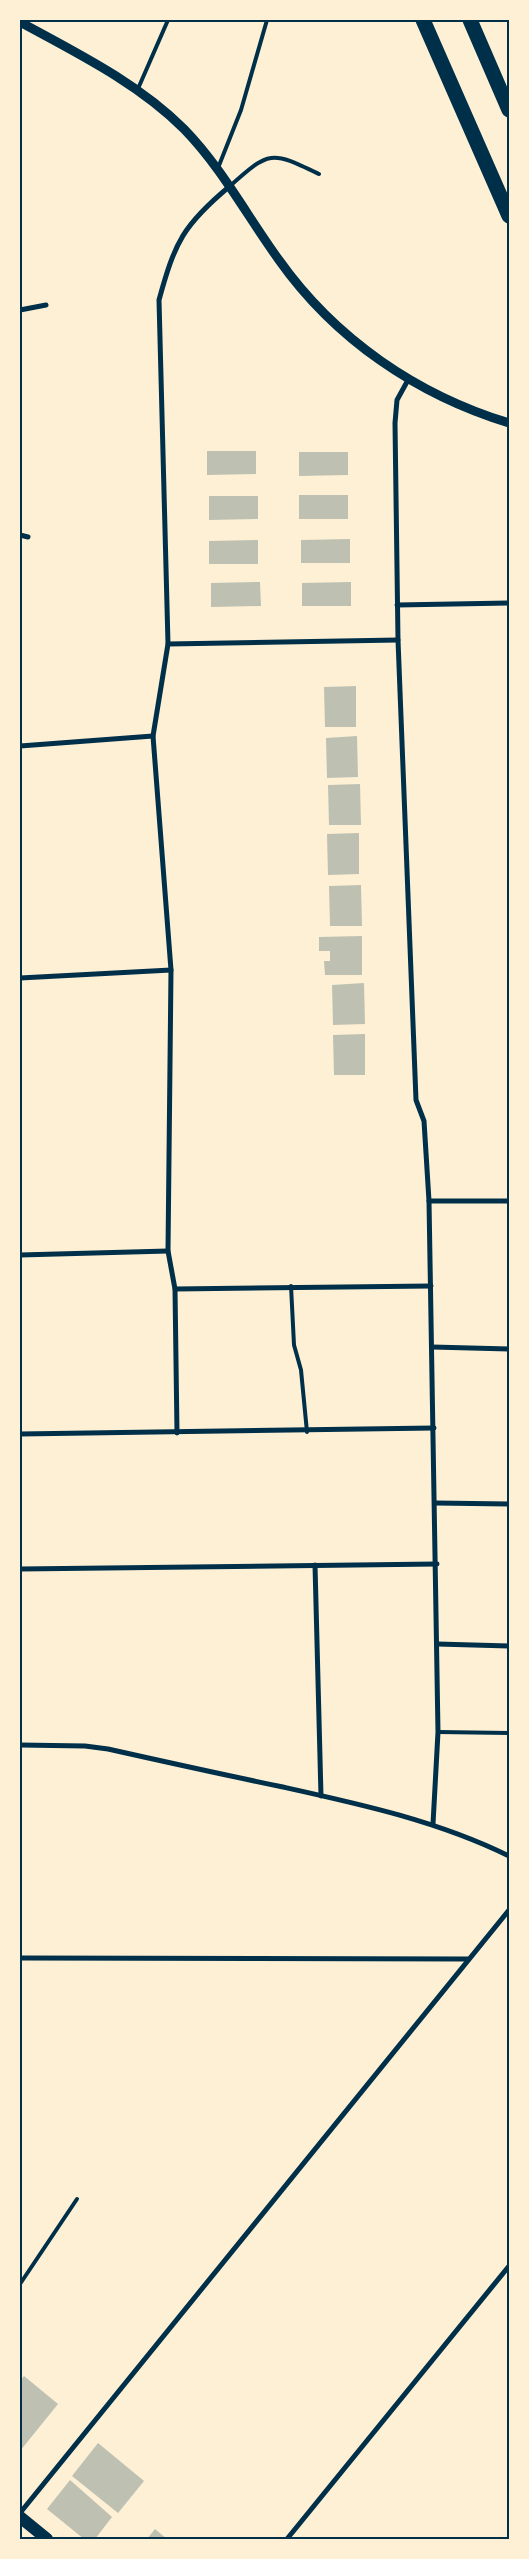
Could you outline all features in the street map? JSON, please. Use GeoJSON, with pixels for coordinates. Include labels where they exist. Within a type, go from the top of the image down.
{"type":"FeatureCollection","features":[{"type":"Feature","properties":{"kind":"highway"},"geometry":{"type":"LineString","coordinates":[[424,20],[509,216]]}},
{"type":"Feature","properties":{"kind":"highway"},"geometry":{"type":"LineString","coordinates":[[470,20],[509,110]]}},
{"type":"Feature","properties":{"kind":"main road"},"geometry":{"type":"LineString","coordinates":[[20,2517],[47,2539]]}},
{"type":"Feature","properties":{"kind":"street"},"geometry":{"type":"LineString","coordinates":[[20,22],[137,91],[152,101],[183,129],[230,186],[278,259],[307,295],[360,346],[408,380],[448,401],[509,423]]}},
{"type":"Feature","properties":{"kind":"street"},"geometry":{"type":"LineString","coordinates":[[178,1432],[175,1290],[168,1251],[171,970],[153,736],[168,644],[160,300],[169,264],[178,242],[190,223],[204,208],[230,186]]}},
{"type":"Feature","properties":{"kind":"street"},"geometry":{"type":"LineString","coordinates":[[20,310],[46,305]]}},
{"type":"Feature","properties":{"kind":"street"},"geometry":{"type":"LineString","coordinates":[[408,380],[398,400],[395,417],[397,605],[416,1100],[424,1121],[429,1201],[437,1564],[438,1732],[433,1824]]}},
{"type":"Feature","properties":{"kind":"street"},"geometry":{"type":"LineString","coordinates":[[20,535],[28,536]]}},
{"type":"Feature","properties":{"kind":"street"},"geometry":{"type":"LineString","coordinates":[[397,605],[509,603]]}},
{"type":"Feature","properties":{"kind":"street"},"geometry":{"type":"LineString","coordinates":[[168,644],[398,640]]}},
{"type":"Feature","properties":{"kind":"street"},"geometry":{"type":"LineString","coordinates":[[20,746],[153,736]]}},
{"type":"Feature","properties":{"kind":"street"},"geometry":{"type":"LineString","coordinates":[[20,978],[171,970]]}},
{"type":"Feature","properties":{"kind":"street"},"geometry":{"type":"LineString","coordinates":[[429,1201],[509,1201]]}},
{"type":"Feature","properties":{"kind":"street"},"geometry":{"type":"LineString","coordinates":[[20,1256],[168,1251]]}},
{"type":"Feature","properties":{"kind":"street"},"geometry":{"type":"LineString","coordinates":[[175,1290],[291,1286],[431,1286]]}},
{"type":"Feature","properties":{"kind":"street"},"geometry":{"type":"LineString","coordinates":[[432,1347],[509,1349]]}},
{"type":"Feature","properties":{"kind":"street"},"geometry":{"type":"LineString","coordinates":[[20,1434],[307,1432],[434,1428]]}},
{"type":"Feature","properties":{"kind":"street"},"geometry":{"type":"LineString","coordinates":[[436,1503],[509,1504]]}},
{"type":"Feature","properties":{"kind":"street"},"geometry":{"type":"LineString","coordinates":[[20,1569],[437,1564]]}},
{"type":"Feature","properties":{"kind":"street"},"geometry":{"type":"LineString","coordinates":[[315,1565],[321,1796]]}},
{"type":"Feature","properties":{"kind":"street"},"geometry":{"type":"LineString","coordinates":[[437,1644],[509,1646]]}},
{"type":"Feature","properties":{"kind":"street"},"geometry":{"type":"LineString","coordinates":[[20,1745],[85,1746],[321,1796],[433,1824],[471,1837],[509,1856]]}},
{"type":"Feature","properties":{"kind":"street"},"geometry":{"type":"LineString","coordinates":[[20,2513],[509,1910]]}},
{"type":"Feature","properties":{"kind":"street"},"geometry":{"type":"LineString","coordinates":[[20,1958],[468,1959]]}},
{"type":"Feature","properties":{"kind":"street"},"geometry":{"type":"LineString","coordinates":[[287,2539],[509,2266]]}},
{"type":"Feature","properties":{"kind":"lane"},"geometry":{"type":"LineString","coordinates":[[137,91],[168,20]]}},
{"type":"Feature","properties":{"kind":"lane"},"geometry":{"type":"LineString","coordinates":[[218,170],[241,110],[267,20]]}},
{"type":"Feature","properties":{"kind":"lane"},"geometry":{"type":"LineString","coordinates":[[230,186],[250,168],[272,156],[289,159],[319,174]]}},
{"type":"Feature","properties":{"kind":"lane"},"geometry":{"type":"LineString","coordinates":[[291,1286],[294,1345],[301,1370],[307,1432]]}},
{"type":"Feature","properties":{"kind":"lane"},"geometry":{"type":"LineString","coordinates":[[438,1732],[509,1733]]}},
{"type":"Feature","properties":{"kind":"lane"},"geometry":{"type":"LineString","coordinates":[[20,2284],[77,2199]]}},
{"type":"Feature","properties":{"kind":"building"},"geometry":{"type":"Polygon","coordinates":[[[207,451],[256,451],[256,474],[207,475],[207,451]]]}},
{"type":"Feature","properties":{"kind":"building"},"geometry":{"type":"Polygon","coordinates":[[[299,452],[348,452],[348,475],[299,476],[299,452]]]}},
{"type":"Feature","properties":{"kind":"building"},"geometry":{"type":"Polygon","coordinates":[[[299,495],[348,495],[348,519],[299,519],[299,495]]]}},
{"type":"Feature","properties":{"kind":"building"},"geometry":{"type":"Polygon","coordinates":[[[209,496],[258,496],[258,519],[209,520],[209,496]]]}},
{"type":"Feature","properties":{"kind":"building"},"geometry":{"type":"Polygon","coordinates":[[[350,539],[350,563],[301,563],[301,540],[350,539]]]}},
{"type":"Feature","properties":{"kind":"building"},"geometry":{"type":"Polygon","coordinates":[[[258,540],[258,564],[209,564],[209,541],[258,540]]]}},
{"type":"Feature","properties":{"kind":"building"},"geometry":{"type":"Polygon","coordinates":[[[260,582],[261,606],[211,607],[211,583],[260,582]]]}},
{"type":"Feature","properties":{"kind":"building"},"geometry":{"type":"Polygon","coordinates":[[[351,582],[351,606],[302,606],[302,583],[351,582]]]}},
{"type":"Feature","properties":{"kind":"building"},"geometry":{"type":"Polygon","coordinates":[[[356,686],[356,727],[325,727],[324,687],[356,686]]]}},
{"type":"Feature","properties":{"kind":"building"},"geometry":{"type":"Polygon","coordinates":[[[357,736],[358,777],[327,778],[326,738],[357,736]]]}},
{"type":"Feature","properties":{"kind":"building"},"geometry":{"type":"Polygon","coordinates":[[[360,784],[361,825],[329,825],[328,785],[360,784]]]}},
{"type":"Feature","properties":{"kind":"building"},"geometry":{"type":"Polygon","coordinates":[[[359,833],[359,874],[328,875],[327,834],[359,833]]]}},
{"type":"Feature","properties":{"kind":"building"},"geometry":{"type":"Polygon","coordinates":[[[361,885],[362,926],[330,926],[329,886],[361,885]]]}},
{"type":"Feature","properties":{"kind":"building"},"geometry":{"type":"Polygon","coordinates":[[[362,936],[362,975],[325,975],[324,961],[330,961],[330,951],[319,951],[319,937],[362,936]]]}},
{"type":"Feature","properties":{"kind":"building"},"geometry":{"type":"Polygon","coordinates":[[[364,983],[365,1024],[333,1025],[332,985],[364,983]]]}},
{"type":"Feature","properties":{"kind":"building"},"geometry":{"type":"Polygon","coordinates":[[[365,1034],[365,1075],[334,1075],[333,1035],[365,1034]]]}},
{"type":"Feature","properties":{"kind":"building"},"geometry":{"type":"Polygon","coordinates":[[[24,2376],[58,2404],[20,2451],[20,2381],[24,2376]]]}},
{"type":"Feature","properties":{"kind":"building"},"geometry":{"type":"Polygon","coordinates":[[[98,2443],[144,2481],[118,2513],[72,2476],[98,2443]]]}},
{"type":"Feature","properties":{"kind":"building"},"geometry":{"type":"Polygon","coordinates":[[[70,2480],[112,2517],[95,2539],[84,2539],[47,2509],[70,2480]]]}},
{"type":"Feature","properties":{"kind":"building"},"geometry":{"type":"Polygon","coordinates":[[[155,2529],[167,2539],[147,2539],[155,2529]]]}}]}
